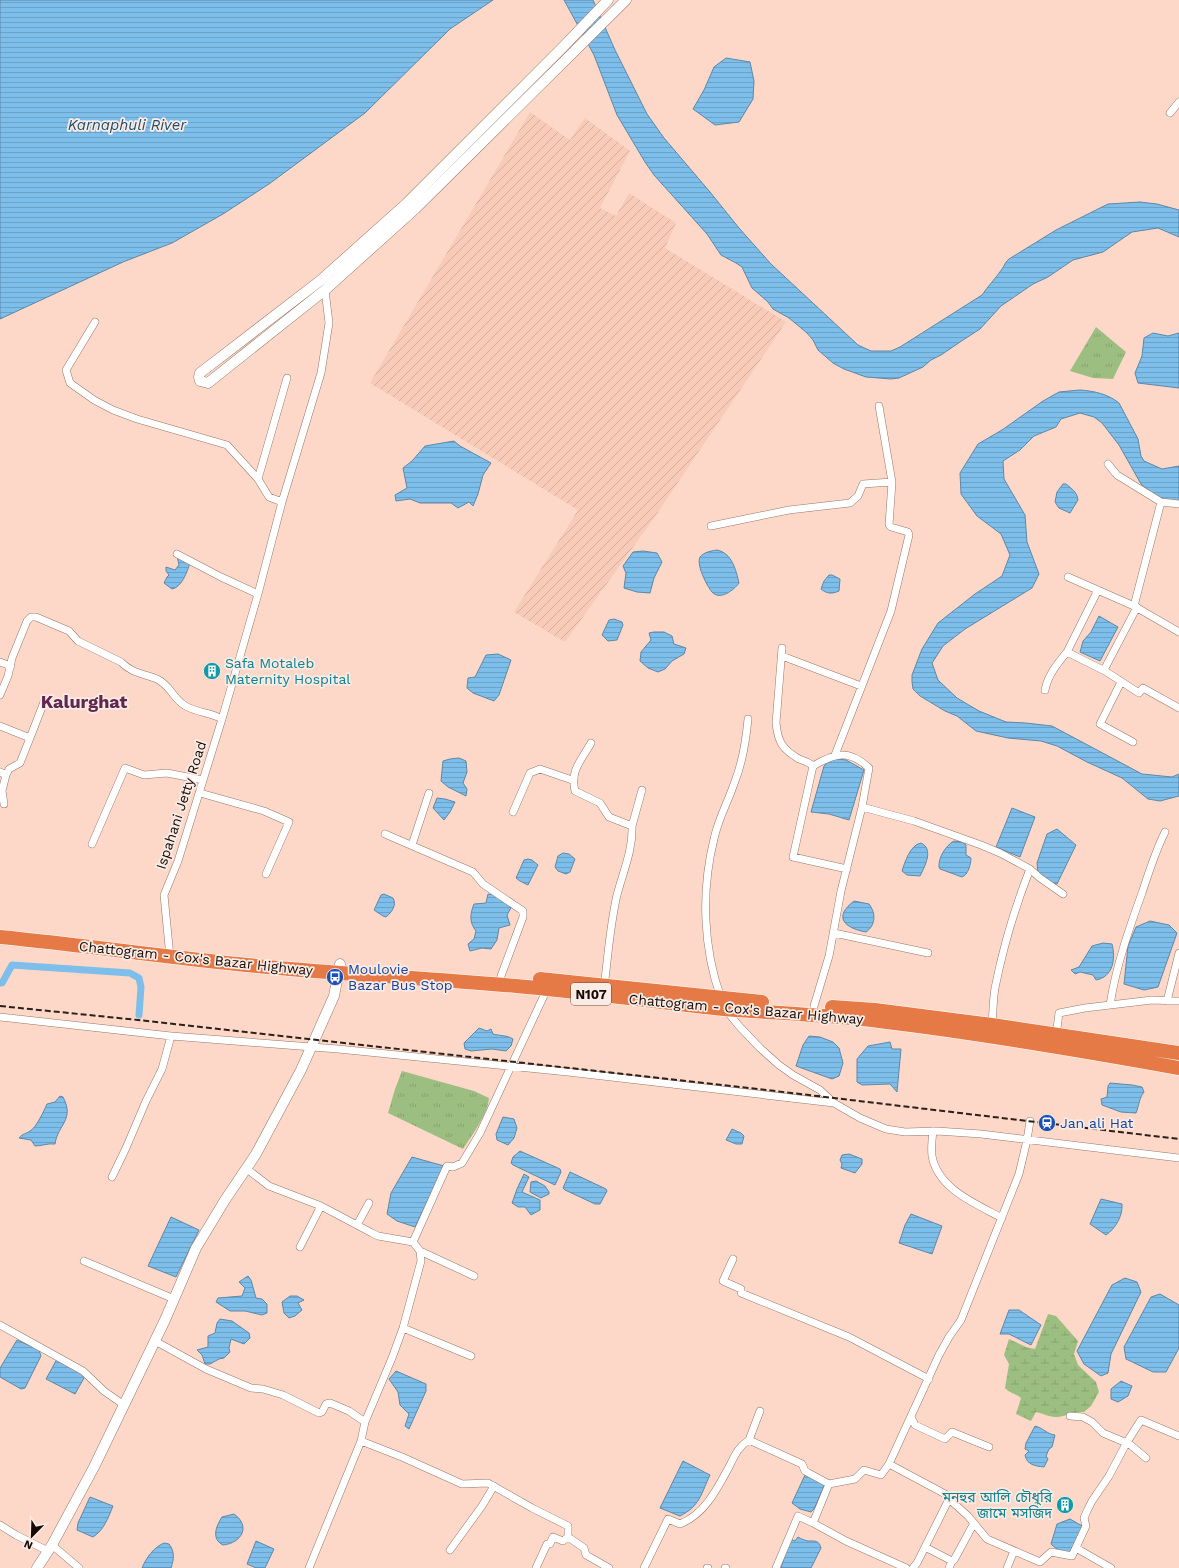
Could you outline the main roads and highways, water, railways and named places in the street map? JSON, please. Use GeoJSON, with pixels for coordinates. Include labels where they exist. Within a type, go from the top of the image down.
{"type":"FeatureCollection","features":[{"type":"Feature","properties":{"kind":"highway","name":"Chattogram - Cox's Bazar Highway"},"geometry":{"type":"LineString","coordinates":[[0,928],[170,953]]}},
{"type":"Feature","properties":{"kind":"highway","name":"Chattogram - Cox's Bazar Highway"},"geometry":{"type":"LineString","coordinates":[[0,937],[547,989],[604,990]]}},
{"type":"Feature","properties":{"kind":"highway","name":"Chattogram - Cox's Bazar Highway"},"geometry":{"type":"LineString","coordinates":[[339,969],[501,976],[604,990],[822,1015],[1179,1053]]}},
{"type":"Feature","properties":{"kind":"highway","name":"Chattogram - Cox's Bazar Highway"},"geometry":{"type":"LineString","coordinates":[[723,1003],[875,1010],[992,1025],[1179,1068]]}},
{"type":"Feature","properties":{"kind":"main road"},"geometry":{"type":"LineString","coordinates":[[608,0],[567,51],[415,209],[325,290],[208,383],[200,381],[200,373],[321,280],[407,203],[567,51],[623,3]]}},
{"type":"Feature","properties":{"kind":"main road"},"geometry":{"type":"LineString","coordinates":[[36,1568],[50,1548],[94,1467],[155,1341],[196,1248],[225,1200],[256,1154],[312,1047],[334,996],[339,969]]}},
{"type":"Feature","properties":{"kind":"water","name":"Karnaphuli River"},"geometry":{"type":"Polygon","coordinates":[[[0,0],[493,0],[450,29],[365,113],[269,184],[223,214],[172,243],[123,262],[0,319],[0,0]]]}},
{"type":"Feature","properties":{"kind":"water"},"geometry":{"type":"Polygon","coordinates":[[[564,0],[593,0],[615,50],[647,114],[664,138],[771,264],[858,345],[871,351],[891,351],[900,347],[982,295],[1009,259],[1056,230],[1108,204],[1140,202],[1157,204],[1179,210],[1179,237],[1158,228],[1132,232],[1103,252],[1073,260],[1048,277],[1033,284],[1001,306],[980,329],[931,360],[923,367],[899,378],[891,379],[866,377],[844,369],[833,363],[818,350],[813,340],[807,333],[789,318],[773,309],[768,302],[752,288],[742,267],[721,255],[707,234],[654,175],[617,115],[594,55],[564,0]]]}},
{"type":"Feature","properties":{"kind":"water"},"geometry":{"type":"Polygon","coordinates":[[[726,58],[750,62],[754,81],[753,99],[739,122],[715,125],[693,109],[704,90],[714,67],[726,58]]]}},
{"type":"Feature","properties":{"kind":"water"},"geometry":{"type":"Polygon","coordinates":[[[1153,333],[1168,336],[1179,333],[1179,388],[1138,383],[1135,373],[1142,356],[1144,338],[1153,333]]]}},
{"type":"Feature","properties":{"kind":"water"},"geometry":{"type":"Polygon","coordinates":[[[1080,390],[1090,391],[1110,397],[1119,403],[1138,439],[1141,456],[1144,461],[1162,469],[1179,466],[1179,501],[1166,500],[1152,493],[1141,484],[1119,445],[1102,423],[1094,417],[1080,413],[1061,419],[1056,427],[1034,436],[1020,450],[1003,461],[1004,479],[1025,515],[1027,542],[1039,574],[1032,588],[965,629],[943,646],[932,663],[938,680],[957,698],[979,711],[1006,722],[1052,726],[1142,774],[1172,777],[1179,774],[1179,796],[1160,801],[1148,799],[1122,778],[1057,746],[1041,741],[1008,738],[976,731],[957,716],[945,711],[920,696],[913,689],[912,675],[922,649],[938,623],[975,594],[1002,576],[1010,555],[1001,534],[977,516],[961,494],[960,473],[978,444],[1059,392],[1080,390]]]}},
{"type":"Feature","properties":{"kind":"water"},"geometry":{"type":"Polygon","coordinates":[[[454,441],[460,446],[491,463],[483,475],[473,506],[469,502],[458,508],[451,503],[420,503],[410,499],[396,501],[395,495],[407,488],[403,468],[412,461],[425,446],[454,441]]]}},
{"type":"Feature","properties":{"kind":"water"},"geometry":{"type":"Polygon","coordinates":[[[1063,484],[1066,484],[1072,489],[1078,500],[1070,513],[1059,508],[1055,502],[1057,492],[1063,484]]]}},
{"type":"Feature","properties":{"kind":"water"},"geometry":{"type":"Polygon","coordinates":[[[717,550],[730,558],[735,568],[739,583],[734,589],[723,595],[712,592],[707,585],[699,565],[700,557],[708,552],[717,550]]]}},
{"type":"Feature","properties":{"kind":"water"},"geometry":{"type":"Polygon","coordinates":[[[643,551],[657,553],[662,562],[654,578],[650,593],[637,592],[624,588],[626,573],[623,566],[633,552],[643,551]]]}},
{"type":"Feature","properties":{"kind":"water"},"geometry":{"type":"Polygon","coordinates":[[[177,556],[190,563],[186,575],[176,588],[172,589],[164,583],[169,575],[166,571],[166,567],[175,570],[179,565],[177,556]]]}},
{"type":"Feature","properties":{"kind":"water"},"geometry":{"type":"Polygon","coordinates":[[[829,575],[840,579],[839,591],[830,593],[821,589],[824,581],[829,575]]]}},
{"type":"Feature","properties":{"kind":"water"},"geometry":{"type":"Polygon","coordinates":[[[1099,616],[1118,627],[1100,661],[1080,652],[1083,641],[1091,632],[1099,616]]]}},
{"type":"Feature","properties":{"kind":"water"},"geometry":{"type":"Polygon","coordinates":[[[614,619],[622,622],[623,625],[617,640],[608,641],[602,635],[609,620],[614,619]]]}},
{"type":"Feature","properties":{"kind":"water"},"geometry":{"type":"Polygon","coordinates":[[[664,632],[672,636],[674,644],[686,648],[684,654],[672,661],[665,669],[658,672],[648,668],[640,661],[641,652],[651,640],[649,633],[664,632]]]}},
{"type":"Feature","properties":{"kind":"water"},"geometry":{"type":"Polygon","coordinates":[[[498,654],[511,660],[499,695],[494,701],[473,693],[467,688],[468,678],[475,677],[486,655],[498,654]]]}},
{"type":"Feature","properties":{"kind":"water"},"geometry":{"type":"Polygon","coordinates":[[[459,758],[466,761],[467,772],[463,783],[467,789],[466,796],[448,787],[441,781],[443,761],[459,758]]]}},
{"type":"Feature","properties":{"kind":"water"},"geometry":{"type":"Polygon","coordinates":[[[831,758],[846,760],[864,770],[849,820],[829,814],[811,812],[824,766],[831,758]]]}},
{"type":"Feature","properties":{"kind":"water"},"geometry":{"type":"Polygon","coordinates":[[[437,798],[455,802],[444,820],[433,808],[437,798]]]}},
{"type":"Feature","properties":{"kind":"water"},"geometry":{"type":"Polygon","coordinates":[[[1012,808],[1035,817],[1020,857],[996,847],[1012,808]]]}},
{"type":"Feature","properties":{"kind":"water"},"geometry":{"type":"Polygon","coordinates":[[[1057,829],[1076,845],[1057,884],[1051,883],[1038,873],[1037,863],[1047,834],[1057,829]]]}},
{"type":"Feature","properties":{"kind":"water"},"geometry":{"type":"Polygon","coordinates":[[[954,841],[962,842],[966,845],[966,855],[971,858],[970,866],[962,877],[940,869],[939,867],[943,852],[948,845],[954,841]]]}},
{"type":"Feature","properties":{"kind":"water"},"geometry":{"type":"Polygon","coordinates":[[[921,843],[925,846],[928,853],[924,867],[920,876],[907,875],[902,871],[906,859],[911,850],[917,844],[921,843]]]}},
{"type":"Feature","properties":{"kind":"water"},"geometry":{"type":"Polygon","coordinates":[[[563,853],[569,854],[575,859],[570,872],[566,874],[558,871],[555,867],[558,856],[563,853]]]}},
{"type":"Feature","properties":{"kind":"water"},"geometry":{"type":"Polygon","coordinates":[[[524,860],[532,860],[538,865],[528,885],[516,878],[524,860]]]}},
{"type":"Feature","properties":{"kind":"water"},"geometry":{"type":"Polygon","coordinates":[[[384,894],[393,898],[394,901],[392,911],[386,917],[374,910],[381,895],[384,894]]]}},
{"type":"Feature","properties":{"kind":"water"},"geometry":{"type":"Polygon","coordinates":[[[488,894],[496,895],[512,906],[507,915],[510,925],[499,928],[497,940],[491,949],[482,948],[470,951],[468,944],[474,939],[476,931],[471,921],[474,904],[486,903],[488,894]]]}},
{"type":"Feature","properties":{"kind":"water"},"geometry":{"type":"Polygon","coordinates":[[[854,901],[869,904],[873,911],[874,919],[872,926],[866,932],[852,928],[844,921],[844,912],[854,901]]]}},
{"type":"Feature","properties":{"kind":"water"},"geometry":{"type":"Polygon","coordinates":[[[1150,921],[1169,925],[1177,933],[1158,987],[1144,990],[1124,984],[1128,946],[1136,927],[1150,921]]]}},
{"type":"Feature","properties":{"kind":"water"},"geometry":{"type":"Polygon","coordinates":[[[1103,943],[1112,944],[1114,956],[1110,971],[1106,975],[1096,980],[1093,975],[1080,972],[1075,974],[1071,970],[1079,967],[1092,946],[1103,943]]]}},
{"type":"Feature","properties":{"kind":"water"},"geometry":{"type":"Polygon","coordinates":[[[479,1028],[487,1031],[491,1029],[493,1034],[506,1036],[513,1039],[511,1046],[506,1051],[492,1049],[471,1051],[465,1049],[464,1043],[479,1028]]]}},
{"type":"Feature","properties":{"kind":"water"},"geometry":{"type":"Polygon","coordinates":[[[809,1036],[820,1037],[833,1042],[839,1048],[843,1063],[839,1076],[832,1079],[796,1066],[803,1045],[809,1036]]]}},
{"type":"Feature","properties":{"kind":"water"},"geometry":{"type":"Polygon","coordinates":[[[890,1042],[892,1049],[901,1049],[897,1092],[890,1084],[862,1085],[857,1082],[857,1059],[868,1046],[890,1042]]]}},
{"type":"Feature","properties":{"kind":"water"},"geometry":{"type":"Polygon","coordinates":[[[1110,1083],[1142,1087],[1144,1092],[1140,1099],[1136,1113],[1121,1112],[1102,1105],[1101,1099],[1107,1097],[1108,1086],[1110,1083]]]}},
{"type":"Feature","properties":{"kind":"water"},"geometry":{"type":"Polygon","coordinates":[[[60,1096],[63,1097],[66,1105],[67,1117],[59,1131],[55,1144],[35,1146],[31,1140],[19,1138],[35,1126],[47,1104],[55,1102],[60,1096]]]}},
{"type":"Feature","properties":{"kind":"water"},"geometry":{"type":"Polygon","coordinates":[[[503,1117],[514,1119],[517,1128],[514,1138],[508,1145],[497,1140],[496,1134],[503,1117]]]}},
{"type":"Feature","properties":{"kind":"water"},"geometry":{"type":"Polygon","coordinates":[[[732,1129],[744,1136],[742,1144],[736,1144],[726,1140],[732,1129]]]}},
{"type":"Feature","properties":{"kind":"water"},"geometry":{"type":"Polygon","coordinates":[[[520,1151],[560,1169],[561,1172],[555,1185],[513,1165],[511,1163],[513,1157],[520,1151]]]}},
{"type":"Feature","properties":{"kind":"water"},"geometry":{"type":"Polygon","coordinates":[[[849,1154],[862,1159],[862,1164],[855,1173],[841,1168],[842,1164],[840,1160],[842,1155],[849,1154]]]}},
{"type":"Feature","properties":{"kind":"water"},"geometry":{"type":"Polygon","coordinates":[[[412,1157],[444,1166],[415,1227],[397,1221],[387,1214],[391,1193],[412,1157]]]}},
{"type":"Feature","properties":{"kind":"water"},"geometry":{"type":"Polygon","coordinates":[[[570,1172],[606,1189],[607,1191],[600,1204],[595,1204],[563,1188],[570,1172]]]}},
{"type":"Feature","properties":{"kind":"water"},"geometry":{"type":"Polygon","coordinates":[[[524,1174],[529,1177],[522,1192],[540,1200],[540,1210],[531,1215],[525,1207],[518,1207],[512,1203],[524,1174]]]}},
{"type":"Feature","properties":{"kind":"water"},"geometry":{"type":"Polygon","coordinates":[[[536,1181],[545,1186],[549,1194],[541,1198],[530,1192],[531,1182],[536,1181]]]}},
{"type":"Feature","properties":{"kind":"water"},"geometry":{"type":"Polygon","coordinates":[[[1101,1199],[1122,1204],[1118,1222],[1106,1235],[1090,1224],[1101,1199]]]}},
{"type":"Feature","properties":{"kind":"water"},"geometry":{"type":"Polygon","coordinates":[[[911,1214],[942,1226],[932,1254],[899,1243],[905,1225],[911,1214]]]}},
{"type":"Feature","properties":{"kind":"water"},"geometry":{"type":"Polygon","coordinates":[[[171,1217],[199,1230],[176,1277],[148,1266],[171,1217]]]}},
{"type":"Feature","properties":{"kind":"water"},"geometry":{"type":"Polygon","coordinates":[[[248,1276],[251,1280],[256,1298],[262,1299],[267,1304],[267,1313],[262,1315],[245,1311],[230,1311],[216,1302],[218,1298],[242,1296],[245,1288],[239,1282],[248,1276]]]}},
{"type":"Feature","properties":{"kind":"water"},"geometry":{"type":"Polygon","coordinates":[[[1125,1278],[1137,1282],[1141,1292],[1111,1354],[1108,1373],[1101,1376],[1084,1364],[1077,1351],[1112,1285],[1125,1278]]]}},
{"type":"Feature","properties":{"kind":"water"},"geometry":{"type":"Polygon","coordinates":[[[1160,1294],[1179,1305],[1179,1348],[1166,1372],[1153,1372],[1126,1359],[1124,1347],[1151,1297],[1160,1294]]]}},
{"type":"Feature","properties":{"kind":"water"},"geometry":{"type":"Polygon","coordinates":[[[290,1296],[297,1296],[304,1300],[298,1303],[302,1310],[295,1316],[289,1318],[284,1313],[282,1302],[290,1296]]]}},
{"type":"Feature","properties":{"kind":"water"},"geometry":{"type":"Polygon","coordinates":[[[1009,1310],[1019,1310],[1041,1325],[1031,1345],[1009,1334],[1000,1334],[1009,1310]]]}},
{"type":"Feature","properties":{"kind":"water"},"geometry":{"type":"Polygon","coordinates":[[[220,1319],[232,1321],[249,1333],[250,1338],[244,1344],[231,1339],[229,1348],[230,1352],[224,1358],[210,1364],[205,1364],[202,1355],[197,1350],[208,1347],[208,1336],[215,1333],[217,1323],[220,1319]]]}},
{"type":"Feature","properties":{"kind":"water"},"geometry":{"type":"Polygon","coordinates":[[[17,1340],[39,1350],[41,1356],[25,1388],[21,1389],[0,1377],[0,1368],[17,1340]]]}},
{"type":"Feature","properties":{"kind":"water"},"geometry":{"type":"Polygon","coordinates":[[[57,1359],[81,1373],[84,1378],[75,1394],[46,1379],[57,1359]]]}},
{"type":"Feature","properties":{"kind":"water"},"geometry":{"type":"Polygon","coordinates":[[[396,1371],[426,1384],[426,1391],[409,1429],[405,1426],[409,1414],[400,1405],[398,1392],[389,1379],[396,1371]]]}},
{"type":"Feature","properties":{"kind":"water"},"geometry":{"type":"Polygon","coordinates":[[[1121,1381],[1132,1386],[1128,1396],[1118,1402],[1111,1399],[1111,1389],[1121,1381]]]}},
{"type":"Feature","properties":{"kind":"water"},"geometry":{"type":"Polygon","coordinates":[[[1035,1426],[1055,1435],[1052,1447],[1049,1449],[1046,1456],[1048,1459],[1044,1467],[1030,1463],[1025,1455],[1029,1451],[1025,1449],[1026,1443],[1035,1426]]]}},
{"type":"Feature","properties":{"kind":"water"},"geometry":{"type":"Polygon","coordinates":[[[683,1461],[710,1475],[696,1504],[680,1516],[660,1508],[683,1461]]]}},
{"type":"Feature","properties":{"kind":"water"},"geometry":{"type":"Polygon","coordinates":[[[805,1475],[825,1484],[814,1509],[811,1512],[800,1509],[792,1503],[805,1475]]]}},
{"type":"Feature","properties":{"kind":"water"},"geometry":{"type":"Polygon","coordinates":[[[90,1497],[113,1506],[103,1527],[93,1537],[77,1530],[78,1523],[90,1497]]]}},
{"type":"Feature","properties":{"kind":"water"},"geometry":{"type":"Polygon","coordinates":[[[234,1514],[242,1524],[242,1533],[235,1541],[230,1544],[223,1545],[219,1542],[216,1536],[218,1524],[222,1517],[234,1514]]]}},
{"type":"Feature","properties":{"kind":"water"},"geometry":{"type":"Polygon","coordinates":[[[1070,1519],[1084,1527],[1072,1551],[1069,1553],[1058,1550],[1051,1544],[1057,1524],[1070,1519]]]}},
{"type":"Feature","properties":{"kind":"water"},"geometry":{"type":"Polygon","coordinates":[[[798,1537],[816,1542],[820,1545],[821,1548],[811,1568],[781,1568],[790,1539],[795,1541],[798,1537]]]}},
{"type":"Feature","properties":{"kind":"water"},"geometry":{"type":"Polygon","coordinates":[[[256,1541],[274,1549],[265,1568],[256,1568],[247,1564],[256,1541]]]}},
{"type":"Feature","properties":{"kind":"water"},"geometry":{"type":"Polygon","coordinates":[[[164,1543],[169,1544],[173,1553],[171,1568],[142,1568],[151,1553],[164,1543]]]}},
{"type":"Feature","properties":{"kind":"waterway"},"geometry":{"type":"LineString","coordinates":[[0,983],[2,983],[12,965],[130,973],[139,978],[141,987],[139,1015]]}},
{"type":"Feature","properties":{"kind":"railway"},"geometry":{"type":"LineString","coordinates":[[0,1006],[758,1089],[1179,1139]]}},
{"type":"Feature","properties":{"kind":"place","name":"Safa Motaleb Maternity Hospital"},"geometry":{"type":"Point","coordinates":[212,671]}},
{"type":"Feature","properties":{"kind":"place","name":"Moulovie Bazar Bus Stop"},"geometry":{"type":"Point","coordinates":[335,977]}},
{"type":"Feature","properties":{"kind":"place","name":"Jan ali Hat"},"geometry":{"type":"Point","coordinates":[1047,1123]}},
{"type":"Feature","properties":{"kind":"place","name":"মনহুর আলি চৌধুরি জামে মসজিদ"},"geometry":{"type":"Point","coordinates":[1065,1505]}},
{"type":"Feature","properties":{"kind":"district","name":"Kalurghat"},"geometry":{"type":"Point","coordinates":[84,701]}}]}
